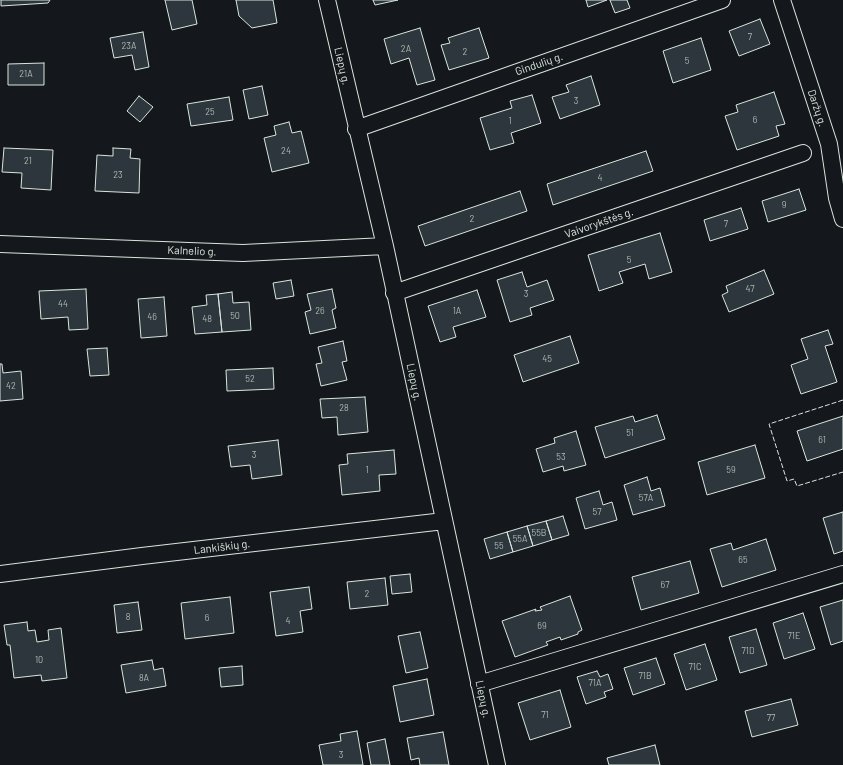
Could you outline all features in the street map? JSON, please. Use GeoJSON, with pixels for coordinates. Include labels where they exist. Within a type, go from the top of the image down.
{"type":"FeatureCollection","features":[{"type":"Feature","properties":{"kind":"street","name":"Liepų g."},"geometry":{"type":"LineString","coordinates":[[327,0],[356,129],[385,246],[497,765]]}},
{"type":"Feature","properties":{"kind":"street","name":"Gindulių g."},"geometry":{"type":"LineString","coordinates":[[356,129],[722,0]]}},
{"type":"Feature","properties":{"kind":"street","name":"Daržų g."},"geometry":{"type":"LineString","coordinates":[[782,0],[829,144],[837,198],[843,219]]}},
{"type":"Feature","properties":{"kind":"street","name":"Vaivorykštės g."},"geometry":{"type":"LineString","coordinates":[[394,293],[804,153]]}},
{"type":"Feature","properties":{"kind":"street","name":"Kalnelio g."},"geometry":{"type":"LineString","coordinates":[[0,244],[243,253],[385,246]]}},
{"type":"Feature","properties":{"kind":"street","name":"Lankiškių g."},"geometry":{"type":"LineString","coordinates":[[0,574],[444,521]]}},
{"type":"Feature","properties":{"kind":"street"},"geometry":{"type":"LineString","coordinates":[[480,684],[843,574]]}},
{"type":"Feature","properties":{"kind":"building"},"geometry":{"type":"Polygon","coordinates":[[[1,0],[50,0],[48,3],[1,6],[1,0]]]}},
{"type":"Feature","properties":{"kind":"building"},"geometry":{"type":"Polygon","coordinates":[[[165,0],[192,0],[197,24],[172,30],[165,0]]]}},
{"type":"Feature","properties":{"kind":"building"},"geometry":{"type":"Polygon","coordinates":[[[236,0],[273,0],[277,23],[252,28],[239,16],[236,0]]]}},
{"type":"Feature","properties":{"kind":"building"},"geometry":{"type":"Polygon","coordinates":[[[373,0],[398,0],[375,5],[373,0]]]}},
{"type":"Feature","properties":{"kind":"building"},"geometry":{"type":"Polygon","coordinates":[[[586,0],[607,0],[588,7],[586,0]]]}},
{"type":"Feature","properties":{"kind":"building"},"geometry":{"type":"Polygon","coordinates":[[[610,0],[627,0],[630,8],[615,13],[610,0]]]}},
{"type":"Feature","properties":{"kind":"building"},"geometry":{"type":"Polygon","coordinates":[[[760,19],[770,44],[739,56],[729,31],[760,19]]]}},
{"type":"Feature","properties":{"kind":"building"},"geometry":{"type":"Polygon","coordinates":[[[420,28],[435,80],[417,85],[409,58],[391,64],[384,39],[420,28]]]}},
{"type":"Feature","properties":{"kind":"building"},"geometry":{"type":"Polygon","coordinates":[[[479,28],[489,58],[449,70],[441,45],[450,43],[448,38],[479,28]]]}},
{"type":"Feature","properties":{"kind":"building"},"geometry":{"type":"Polygon","coordinates":[[[143,32],[149,67],[135,70],[132,55],[114,58],[110,38],[143,32]]]}},
{"type":"Feature","properties":{"kind":"building"},"geometry":{"type":"Polygon","coordinates":[[[701,38],[711,70],[673,83],[663,51],[701,38]]]}},
{"type":"Feature","properties":{"kind":"building"},"geometry":{"type":"Polygon","coordinates":[[[44,63],[44,85],[8,85],[8,64],[44,63]]]}},
{"type":"Feature","properties":{"kind":"building"},"geometry":{"type":"Polygon","coordinates":[[[591,76],[600,105],[560,119],[552,97],[569,92],[566,85],[591,76]]]}},
{"type":"Feature","properties":{"kind":"building"},"geometry":{"type":"Polygon","coordinates":[[[262,86],[268,115],[249,119],[243,90],[262,86]]]}},
{"type":"Feature","properties":{"kind":"building"},"geometry":{"type":"Polygon","coordinates":[[[774,92],[785,124],[776,126],[779,136],[737,150],[725,116],[738,112],[736,105],[774,92]]]}},
{"type":"Feature","properties":{"kind":"building"},"geometry":{"type":"Polygon","coordinates":[[[532,95],[541,123],[511,133],[514,143],[490,150],[480,118],[512,108],[510,101],[532,95]]]}},
{"type":"Feature","properties":{"kind":"building"},"geometry":{"type":"Polygon","coordinates":[[[139,96],[153,107],[140,122],[127,111],[139,96]]]}},
{"type":"Feature","properties":{"kind":"building"},"geometry":{"type":"Polygon","coordinates":[[[229,97],[233,120],[191,126],[187,104],[229,97]]]}},
{"type":"Feature","properties":{"kind":"building"},"geometry":{"type":"Polygon","coordinates":[[[289,122],[292,133],[301,131],[309,163],[272,172],[264,138],[276,135],[274,126],[289,122]]]}},
{"type":"Feature","properties":{"kind":"building"},"geometry":{"type":"Polygon","coordinates":[[[4,148],[53,150],[51,190],[21,188],[22,173],[2,172],[4,148]]]}},
{"type":"Feature","properties":{"kind":"building"},"geometry":{"type":"Polygon","coordinates":[[[113,148],[131,149],[130,158],[140,159],[139,193],[95,191],[97,155],[113,156],[113,148]]]}},
{"type":"Feature","properties":{"kind":"building"},"geometry":{"type":"Polygon","coordinates":[[[646,151],[653,171],[553,205],[547,184],[646,151]]]}},
{"type":"Feature","properties":{"kind":"building"},"geometry":{"type":"Polygon","coordinates":[[[799,189],[806,210],[768,222],[762,201],[799,189]]]}},
{"type":"Feature","properties":{"kind":"building"},"geometry":{"type":"Polygon","coordinates":[[[520,191],[527,211],[425,246],[418,226],[520,191]]]}},
{"type":"Feature","properties":{"kind":"building"},"geometry":{"type":"Polygon","coordinates":[[[741,208],[748,229],[710,241],[704,220],[741,208]]]}},
{"type":"Feature","properties":{"kind":"building"},"geometry":{"type":"Polygon","coordinates":[[[660,233],[672,272],[649,279],[645,264],[619,272],[623,283],[599,291],[588,255],[660,233]]]}},
{"type":"Feature","properties":{"kind":"building"},"geometry":{"type":"Polygon","coordinates":[[[764,270],[774,294],[729,312],[722,295],[728,292],[726,286],[764,270]]]}},
{"type":"Feature","properties":{"kind":"building"},"geometry":{"type":"Polygon","coordinates":[[[522,272],[527,287],[547,280],[554,300],[530,308],[532,315],[510,322],[497,280],[522,272]]]}},
{"type":"Feature","properties":{"kind":"building"},"geometry":{"type":"Polygon","coordinates":[[[291,280],[294,296],[276,299],[273,283],[291,280]]]}},
{"type":"Feature","properties":{"kind":"building"},"geometry":{"type":"Polygon","coordinates":[[[86,289],[88,329],[69,330],[68,317],[41,319],[39,291],[86,289]]]}},
{"type":"Feature","properties":{"kind":"building"},"geometry":{"type":"Polygon","coordinates":[[[332,289],[336,308],[332,310],[336,328],[310,334],[305,312],[311,310],[307,294],[332,289]]]}},
{"type":"Feature","properties":{"kind":"building"},"geometry":{"type":"Polygon","coordinates":[[[477,290],[486,317],[453,327],[456,337],[440,342],[428,306],[477,290]]]}},
{"type":"Feature","properties":{"kind":"building"},"geometry":{"type":"Polygon","coordinates":[[[232,292],[233,303],[249,302],[251,330],[222,332],[218,294],[232,292]]]}},
{"type":"Feature","properties":{"kind":"building"},"geometry":{"type":"Polygon","coordinates":[[[218,294],[222,332],[195,334],[192,307],[207,305],[206,295],[218,294]]]}},
{"type":"Feature","properties":{"kind":"building"},"geometry":{"type":"Polygon","coordinates":[[[164,297],[167,336],[141,338],[138,299],[164,297]]]}},
{"type":"Feature","properties":{"kind":"building"},"geometry":{"type":"Polygon","coordinates":[[[828,330],[833,344],[825,346],[837,382],[801,394],[791,365],[808,359],[801,339],[828,330]]]}},
{"type":"Feature","properties":{"kind":"building"},"geometry":{"type":"Polygon","coordinates":[[[570,336],[579,363],[523,382],[514,355],[570,336]]]}},
{"type":"Feature","properties":{"kind":"building"},"geometry":{"type":"Polygon","coordinates":[[[343,341],[347,361],[342,362],[347,380],[321,386],[316,364],[322,363],[318,347],[343,341]]]}},
{"type":"Feature","properties":{"kind":"building"},"geometry":{"type":"Polygon","coordinates":[[[107,348],[109,375],[90,376],[87,349],[107,348]]]}},
{"type":"Feature","properties":{"kind":"building"},"geometry":{"type":"Polygon","coordinates":[[[0,364],[2,364],[3,373],[21,371],[23,399],[0,401],[0,364]]]}},
{"type":"Feature","properties":{"kind":"building"},"geometry":{"type":"Polygon","coordinates":[[[273,368],[274,389],[227,391],[226,370],[273,368]]]}},
{"type":"Feature","properties":{"kind":"building"},"geometry":{"type":"Polygon","coordinates":[[[365,397],[368,432],[338,435],[337,417],[322,418],[320,399],[365,397]]]}},
{"type":"Feature","properties":{"kind":"building"},"geometry":{"type":"Polygon","coordinates":[[[657,415],[665,439],[605,458],[595,427],[633,416],[635,422],[657,415]]]}},
{"type":"Feature","properties":{"kind":"building"},"geometry":{"type":"Polygon","coordinates":[[[843,416],[843,449],[807,461],[797,431],[843,416]]]}},
{"type":"Feature","properties":{"kind":"building"},"geometry":{"type":"Polygon","coordinates":[[[576,431],[586,465],[564,471],[563,466],[543,472],[536,449],[555,443],[554,438],[576,431]]]}},
{"type":"Feature","properties":{"kind":"building"},"geometry":{"type":"Polygon","coordinates":[[[278,440],[282,475],[252,479],[250,465],[231,467],[228,446],[278,440]]]}},
{"type":"Feature","properties":{"kind":"building"},"geometry":{"type":"Polygon","coordinates":[[[755,445],[765,478],[707,495],[698,462],[755,445]]]}},
{"type":"Feature","properties":{"kind":"building"},"geometry":{"type":"Polygon","coordinates":[[[394,450],[396,474],[379,475],[380,491],[342,495],[339,465],[348,464],[347,454],[394,450]]]}},
{"type":"Feature","properties":{"kind":"building"},"geometry":{"type":"Polygon","coordinates":[[[647,477],[651,491],[660,488],[665,506],[633,515],[624,485],[647,477]]]}},
{"type":"Feature","properties":{"kind":"building"},"geometry":{"type":"Polygon","coordinates":[[[599,491],[603,505],[612,502],[617,520],[585,529],[576,498],[599,491]]]}},
{"type":"Feature","properties":{"kind":"building"},"geometry":{"type":"Polygon","coordinates":[[[843,512],[843,551],[834,554],[823,518],[843,512]]]}},
{"type":"Feature","properties":{"kind":"building"},"geometry":{"type":"Polygon","coordinates":[[[563,516],[569,535],[552,540],[546,521],[563,516]]]}},
{"type":"Feature","properties":{"kind":"building"},"geometry":{"type":"Polygon","coordinates":[[[546,521],[552,540],[533,546],[527,526],[546,521]]]}},
{"type":"Feature","properties":{"kind":"building"},"geometry":{"type":"Polygon","coordinates":[[[527,526],[533,546],[513,552],[507,532],[527,526]]]}},
{"type":"Feature","properties":{"kind":"building"},"geometry":{"type":"Polygon","coordinates":[[[507,532],[513,552],[490,559],[484,539],[507,532]]]}},
{"type":"Feature","properties":{"kind":"building"},"geometry":{"type":"Polygon","coordinates":[[[766,539],[776,570],[722,587],[710,549],[731,543],[733,550],[766,539]]]}},
{"type":"Feature","properties":{"kind":"building"},"geometry":{"type":"Polygon","coordinates":[[[690,561],[699,593],[641,610],[632,577],[690,561]]]}},
{"type":"Feature","properties":{"kind":"building"},"geometry":{"type":"Polygon","coordinates":[[[410,574],[412,592],[392,594],[390,576],[410,574]]]}},
{"type":"Feature","properties":{"kind":"building"},"geometry":{"type":"Polygon","coordinates":[[[385,578],[388,605],[350,609],[347,582],[385,578]]]}},
{"type":"Feature","properties":{"kind":"building"},"geometry":{"type":"Polygon","coordinates":[[[309,587],[312,609],[300,611],[303,632],[276,636],[270,592],[309,587]]]}},
{"type":"Feature","properties":{"kind":"building"},"geometry":{"type":"Polygon","coordinates":[[[570,596],[582,630],[578,632],[578,634],[561,640],[560,637],[546,642],[548,645],[515,657],[502,621],[536,609],[535,611],[542,610],[540,607],[570,596]]]}},
{"type":"Feature","properties":{"kind":"building"},"geometry":{"type":"Polygon","coordinates":[[[230,597],[234,633],[185,639],[181,603],[230,597]]]}},
{"type":"Feature","properties":{"kind":"building"},"geometry":{"type":"Polygon","coordinates":[[[843,600],[843,641],[831,645],[820,607],[843,600]]]}},
{"type":"Feature","properties":{"kind":"building"},"geometry":{"type":"Polygon","coordinates":[[[138,602],[142,630],[117,633],[114,605],[138,602]]]}},
{"type":"Feature","properties":{"kind":"building"},"geometry":{"type":"Polygon","coordinates":[[[803,613],[815,649],[784,659],[773,623],[803,613]]]}},
{"type":"Feature","properties":{"kind":"building"},"geometry":{"type":"Polygon","coordinates":[[[27,622],[28,631],[35,630],[37,642],[49,640],[48,630],[61,628],[67,678],[42,681],[41,675],[14,678],[10,645],[7,645],[4,625],[27,622]]]}},
{"type":"Feature","properties":{"kind":"building"},"geometry":{"type":"Polygon","coordinates":[[[756,629],[767,665],[740,673],[729,637],[756,629]]]}},
{"type":"Feature","properties":{"kind":"building"},"geometry":{"type":"Polygon","coordinates":[[[420,632],[428,668],[406,673],[398,636],[420,632]]]}},
{"type":"Feature","properties":{"kind":"building"},"geometry":{"type":"Polygon","coordinates":[[[705,644],[717,680],[686,690],[674,654],[705,644]]]}},
{"type":"Feature","properties":{"kind":"building"},"geometry":{"type":"Polygon","coordinates":[[[656,658],[665,684],[633,695],[624,668],[656,658]]]}},
{"type":"Feature","properties":{"kind":"building"},"geometry":{"type":"Polygon","coordinates":[[[152,660],[154,670],[163,668],[166,686],[126,693],[121,665],[152,660]]]}},
{"type":"Feature","properties":{"kind":"building"},"geometry":{"type":"Polygon","coordinates":[[[242,666],[243,685],[221,687],[219,668],[242,666]]]}},
{"type":"Feature","properties":{"kind":"building"},"geometry":{"type":"Polygon","coordinates":[[[597,671],[600,677],[608,674],[613,689],[604,692],[606,697],[586,704],[577,677],[597,671]]]}},
{"type":"Feature","properties":{"kind":"building"},"geometry":{"type":"Polygon","coordinates":[[[427,679],[434,715],[400,722],[393,686],[427,679]]]}},
{"type":"Feature","properties":{"kind":"building"},"geometry":{"type":"Polygon","coordinates":[[[560,690],[571,727],[530,740],[518,703],[560,690]]]}},
{"type":"Feature","properties":{"kind":"building"},"geometry":{"type":"Polygon","coordinates":[[[791,699],[798,725],[752,737],[745,711],[791,699]]]}},
{"type":"Feature","properties":{"kind":"building"},"geometry":{"type":"Polygon","coordinates":[[[357,731],[363,765],[323,765],[319,745],[341,741],[340,734],[357,731]]]}},
{"type":"Feature","properties":{"kind":"building"},"geometry":{"type":"Polygon","coordinates":[[[443,732],[449,765],[420,765],[419,758],[411,760],[407,738],[443,732]]]}},
{"type":"Feature","properties":{"kind":"building"},"geometry":{"type":"Polygon","coordinates":[[[385,739],[390,765],[371,765],[367,743],[385,739]]]}},
{"type":"Feature","properties":{"kind":"building"},"geometry":{"type":"Polygon","coordinates":[[[655,745],[660,765],[609,765],[607,758],[655,745]]]}},
{"type":"Feature","properties":{"kind":"fence"},"geometry":{"type":"LineString","coordinates":[[843,400],[769,424],[787,481],[794,479],[797,486],[843,472]]}}]}
